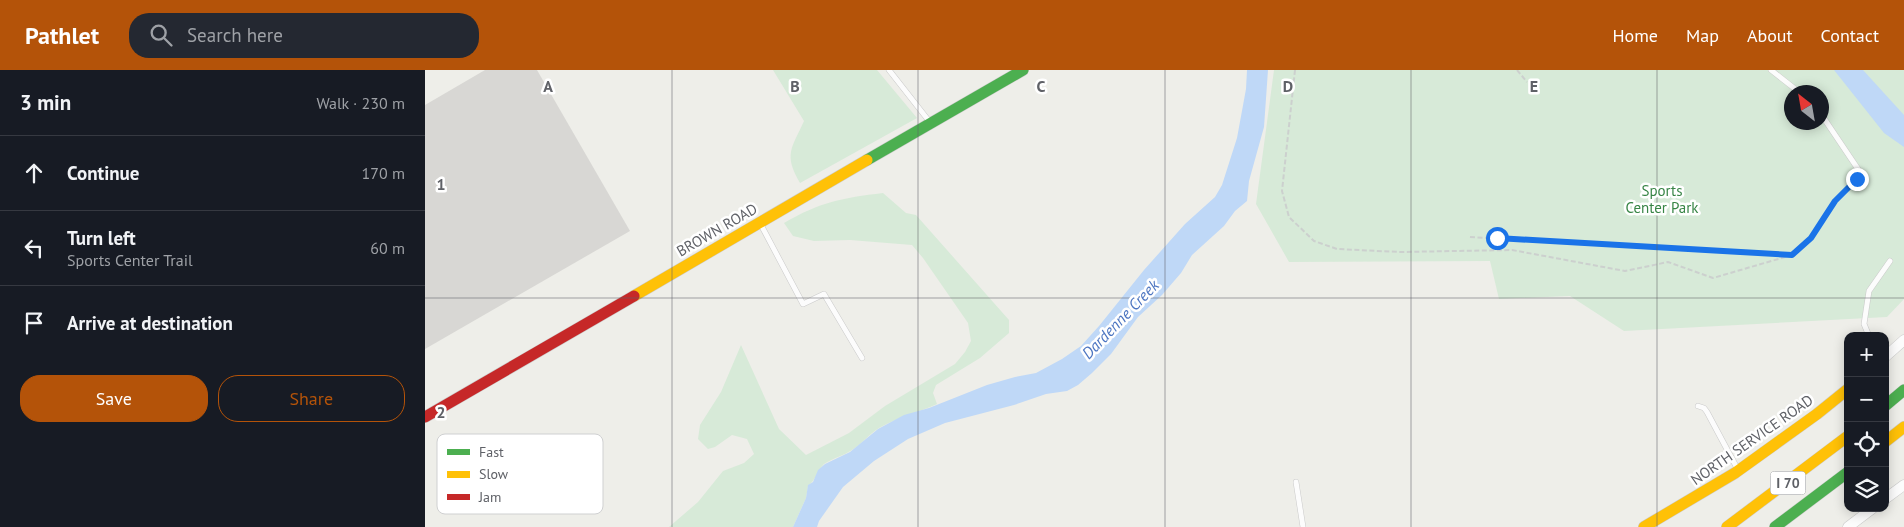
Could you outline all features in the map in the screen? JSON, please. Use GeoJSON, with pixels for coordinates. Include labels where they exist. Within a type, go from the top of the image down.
{"type":"FeatureCollection","features":[{"type":"Feature","properties":{"kind":"main road","name":"BROWN ROAD"},"geometry":{"type":"LineString","coordinates":[[425,417],[1023,70]]}},
{"type":"Feature","properties":{"kind":"main road"},"geometry":{"type":"LineString","coordinates":[[1889,403],[1904,390]]}},
{"type":"Feature","properties":{"kind":"main road","name":"NORTH SERVICE ROAD"},"geometry":{"type":"LineString","coordinates":[[1644,527],[1739,470],[1817,414],[1844,391]]}},
{"type":"Feature","properties":{"kind":"main road"},"geometry":{"type":"LineString","coordinates":[[1889,439],[1904,427]]}},
{"type":"Feature","properties":{"kind":"main road","name":"I 70"},"geometry":{"type":"LineString","coordinates":[[1727,527],[1844,439]]}},
{"type":"Feature","properties":{"kind":"main road","name":"I 70"},"geometry":{"type":"LineString","coordinates":[[1775,527],[1844,475]]}},
{"type":"Feature","properties":{"kind":"street"},"geometry":{"type":"LineString","coordinates":[[1889,353],[1904,340]]}},
{"type":"Feature","properties":{"kind":"street"},"geometry":{"type":"LineString","coordinates":[[1889,496],[1904,484]]}},
{"type":"Feature","properties":{"kind":"street"},"geometry":{"type":"LineString","coordinates":[[1848,527],[1868,512]]}},
{"type":"Feature","properties":{"kind":"lane"},"geometry":{"type":"LineString","coordinates":[[889,70],[931,124]]}},
{"type":"Feature","properties":{"kind":"lane"},"geometry":{"type":"LineString","coordinates":[[1771,70],[1790,85]]}},
{"type":"Feature","properties":{"kind":"lane"},"geometry":{"type":"LineString","coordinates":[[1829,126],[1860,172]]}},
{"type":"Feature","properties":{"kind":"lane"},"geometry":{"type":"LineString","coordinates":[[759,223],[803,304],[824,294],[862,358]]}},
{"type":"Feature","properties":{"kind":"lane"},"geometry":{"type":"LineString","coordinates":[[1867,332],[1863,324],[1869,292],[1890,261]]}},
{"type":"Feature","properties":{"kind":"lane"},"geometry":{"type":"LineString","coordinates":[[1698,406],[1704,408],[1707,412],[1739,470]]}},
{"type":"Feature","properties":{"kind":"lane"},"geometry":{"type":"LineString","coordinates":[[1296,482],[1303,527]]}},
{"type":"Feature","properties":{"kind":"path"},"geometry":{"type":"LineString","coordinates":[[1295,70],[1282,191],[1289,217],[1314,241],[1337,249],[1400,252],[1512,250],[1625,271],[1668,262],[1713,278],[1792,255],[1811,238],[1835,201],[1857,179],[1860,172]]}},
{"type":"Feature","properties":{"kind":"path"},"geometry":{"type":"LineString","coordinates":[[1517,70],[1527,82]]}},
{"type":"Feature","properties":{"kind":"path"},"geometry":{"type":"LineString","coordinates":[[1470,237],[1792,255]]}},
{"type":"Feature","properties":{"kind":"path"},"geometry":{"type":"LineString","coordinates":[[1493,250],[1497,238]]}},
{"type":"Feature","properties":{"kind":"green space"},"geometry":{"type":"Polygon","coordinates":[[[773,70],[877,70],[917,118],[800,183],[792,165],[791,151],[804,121],[773,70]]]}},
{"type":"Feature","properties":{"kind":"green space","name":"Sports Center Park"},"geometry":{"type":"Polygon","coordinates":[[[1274,70],[1904,70],[1904,299],[1887,317],[1624,331],[1570,296],[1499,299],[1490,261],[1289,262],[1256,204],[1274,70]]]}},
{"type":"Feature","properties":{"kind":"green space"},"geometry":{"type":"Polygon","coordinates":[[[883,193],[906,213],[916,215],[1009,320],[1009,333],[980,358],[936,385],[933,393],[937,404],[886,424],[875,430],[852,450],[824,464],[808,486],[806,498],[793,527],[669,527],[698,502],[723,471],[744,463],[754,454],[747,439],[732,435],[715,447],[708,449],[698,439],[700,425],[721,392],[741,345],[779,429],[806,455],[849,433],[885,406],[955,364],[965,352],[971,341],[968,323],[912,245],[850,240],[814,241],[793,236],[784,223],[809,210],[832,202],[883,193]]]}},
{"type":"Feature","properties":{"kind":"water","name":"Dardenne Creek"},"geometry":{"type":"Polygon","coordinates":[[[1247,70],[1268,70],[1264,127],[1249,181],[1247,201],[1235,211],[1224,226],[1192,255],[1181,273],[1162,295],[1138,317],[1111,354],[1078,385],[1067,391],[1046,394],[1014,405],[945,423],[908,439],[874,461],[843,487],[819,521],[817,527],[793,527],[806,498],[808,485],[813,482],[818,470],[825,464],[850,452],[878,429],[904,415],[929,408],[987,385],[1036,373],[1081,346],[1185,224],[1215,197],[1222,185],[1237,138],[1246,89],[1247,70]]]}},
{"type":"Feature","properties":{"kind":"water"},"geometry":{"type":"Polygon","coordinates":[[[1834,70],[1863,70],[1904,115],[1904,147],[1884,133],[1834,70]]]}},
{"type":"Feature","properties":{"kind":"building"},"geometry":{"type":"Polygon","coordinates":[[[485,70],[537,70],[630,231],[425,349],[425,105],[485,70]]]}},
{"type":"Feature","properties":{"kind":"traffic: fast"},"geometry":{"type":"LineString","coordinates":[[867,160],[1023,70]]}},
{"type":"Feature","properties":{"kind":"traffic: fast"},"geometry":{"type":"LineString","coordinates":[[1889,403],[1904,390]]}},
{"type":"Feature","properties":{"kind":"traffic: fast"},"geometry":{"type":"LineString","coordinates":[[1775,527],[1844,475]]}},
{"type":"Feature","properties":{"kind":"traffic: slow"},"geometry":{"type":"LineString","coordinates":[[634,296],[867,160]]}},
{"type":"Feature","properties":{"kind":"traffic: slow"},"geometry":{"type":"LineString","coordinates":[[1644,527],[1735,473],[1844,392]]}},
{"type":"Feature","properties":{"kind":"traffic: slow"},"geometry":{"type":"LineString","coordinates":[[1889,439],[1904,427]]}},
{"type":"Feature","properties":{"kind":"traffic: slow"},"geometry":{"type":"LineString","coordinates":[[1727,527],[1844,439]]}},
{"type":"Feature","properties":{"kind":"traffic: jam"},"geometry":{"type":"LineString","coordinates":[[425,417],[634,296]]}},
{"type":"Feature","properties":{"kind":"route"},"geometry":{"type":"LineString","coordinates":[[1497,238],[1792,255],[1811,238],[1835,201],[1857,179]]}}]}
